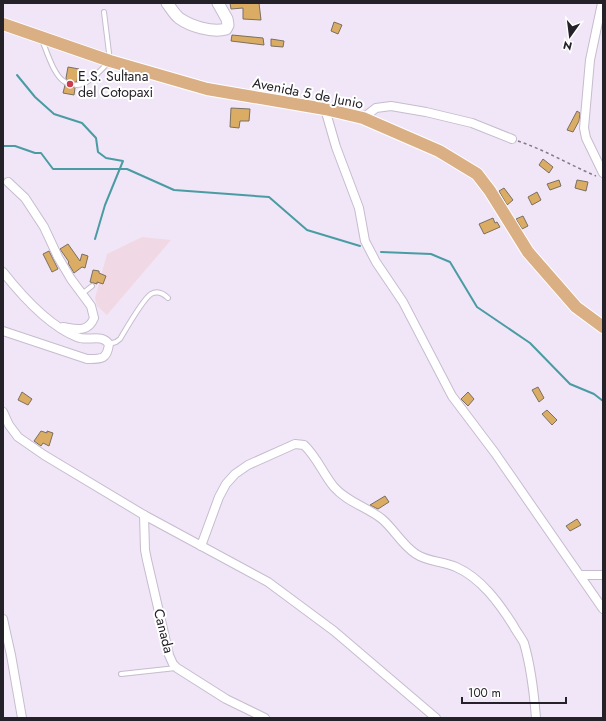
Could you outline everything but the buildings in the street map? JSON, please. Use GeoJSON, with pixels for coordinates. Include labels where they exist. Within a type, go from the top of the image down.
{"type":"FeatureCollection","features":[{"type":"Feature","properties":{"kind":"main road","name":"Avenida 5 de Junio"},"geometry":{"type":"LineString","coordinates":[[3,24],[110,61],[207,89],[325,109],[363,118],[439,151],[477,174],[490,191],[528,252],[576,307],[603,327]]}},
{"type":"Feature","properties":{"kind":"street"},"geometry":{"type":"LineString","coordinates":[[167,3],[175,14],[181,19],[214,31],[226,29],[228,25],[227,19],[218,3]]}},
{"type":"Feature","properties":{"kind":"street"},"geometry":{"type":"LineString","coordinates":[[600,175],[586,138],[584,128],[590,60],[602,3]]}},
{"type":"Feature","properties":{"kind":"street"},"geometry":{"type":"LineString","coordinates":[[363,118],[376,108],[391,106],[426,112],[472,123],[512,139]]}},
{"type":"Feature","properties":{"kind":"street"},"geometry":{"type":"LineString","coordinates":[[325,109],[336,147],[359,208],[365,240],[376,262],[403,302],[452,396],[495,453],[581,575],[603,609]]}},
{"type":"Feature","properties":{"kind":"street"},"geometry":{"type":"LineString","coordinates":[[8,182],[26,198],[44,227],[58,257],[71,279],[91,306],[94,318],[89,327],[83,329],[58,327]]}},
{"type":"Feature","properties":{"kind":"street"},"geometry":{"type":"LineString","coordinates":[[3,272],[35,307],[58,327],[77,337],[102,339],[109,344],[106,355],[100,359],[87,359],[3,331]]}},
{"type":"Feature","properties":{"kind":"street"},"geometry":{"type":"LineString","coordinates":[[3,412],[9,425],[18,436]]}},
{"type":"Feature","properties":{"kind":"street"},"geometry":{"type":"LineString","coordinates":[[3,427],[44,455],[144,515],[268,582],[334,631],[436,718]]}},
{"type":"Feature","properties":{"kind":"street"},"geometry":{"type":"LineString","coordinates":[[201,546],[219,497],[226,484],[235,474],[248,465],[295,444],[304,445],[311,451],[334,487],[347,499],[382,520],[407,547],[416,554],[426,559],[456,567],[481,583],[502,606],[523,641],[531,674],[536,718]]}},
{"type":"Feature","properties":{"kind":"street","name":"Canada"},"geometry":{"type":"LineString","coordinates":[[144,515],[145,550],[172,664],[226,699],[265,718]]}},
{"type":"Feature","properties":{"kind":"street"},"geometry":{"type":"LineString","coordinates":[[581,575],[603,575]]}},
{"type":"Feature","properties":{"kind":"street"},"geometry":{"type":"LineString","coordinates":[[3,619],[22,718]]}},
{"type":"Feature","properties":{"kind":"lane"},"geometry":{"type":"LineString","coordinates":[[76,85],[81,85],[88,81],[110,61],[104,12]]}},
{"type":"Feature","properties":{"kind":"lane"},"geometry":{"type":"LineString","coordinates":[[41,38],[57,75],[65,82]]}},
{"type":"Feature","properties":{"kind":"lane"},"geometry":{"type":"LineString","coordinates":[[82,294],[92,286]]}},
{"type":"Feature","properties":{"kind":"lane"},"geometry":{"type":"LineString","coordinates":[[109,344],[120,339],[152,293],[164,293],[168,298]]}},
{"type":"Feature","properties":{"kind":"lane"},"geometry":{"type":"LineString","coordinates":[[121,674],[177,668]]}},
{"type":"Feature","properties":{"kind":"path"},"geometry":{"type":"LineString","coordinates":[[512,139],[536,147],[575,167],[600,175]]}},
{"type":"Feature","properties":{"kind":"shaded area"},"geometry":{"type":"Polygon","coordinates":[[[142,237],[171,240],[107,315],[97,306],[95,298],[107,254],[142,237]]]}},
{"type":"Feature","properties":{"kind":"waterway"},"geometry":{"type":"LineString","coordinates":[[17,75],[35,97],[54,114],[82,123],[96,138],[98,152],[106,158],[123,161],[105,205],[95,239]]}},
{"type":"Feature","properties":{"kind":"waterway"},"geometry":{"type":"LineString","coordinates":[[3,146],[15,146],[35,153],[41,153],[53,169],[127,169],[174,190],[269,197],[307,230],[360,246]]}},
{"type":"Feature","properties":{"kind":"waterway"},"geometry":{"type":"LineString","coordinates":[[381,252],[431,254],[450,262],[477,307],[530,343],[570,384],[594,394],[603,401]]}},
{"type":"Feature","properties":{"kind":"place","name":"E.S. Sultana del Cotopaxi"},"geometry":{"type":"Point","coordinates":[70,84]}}]}
